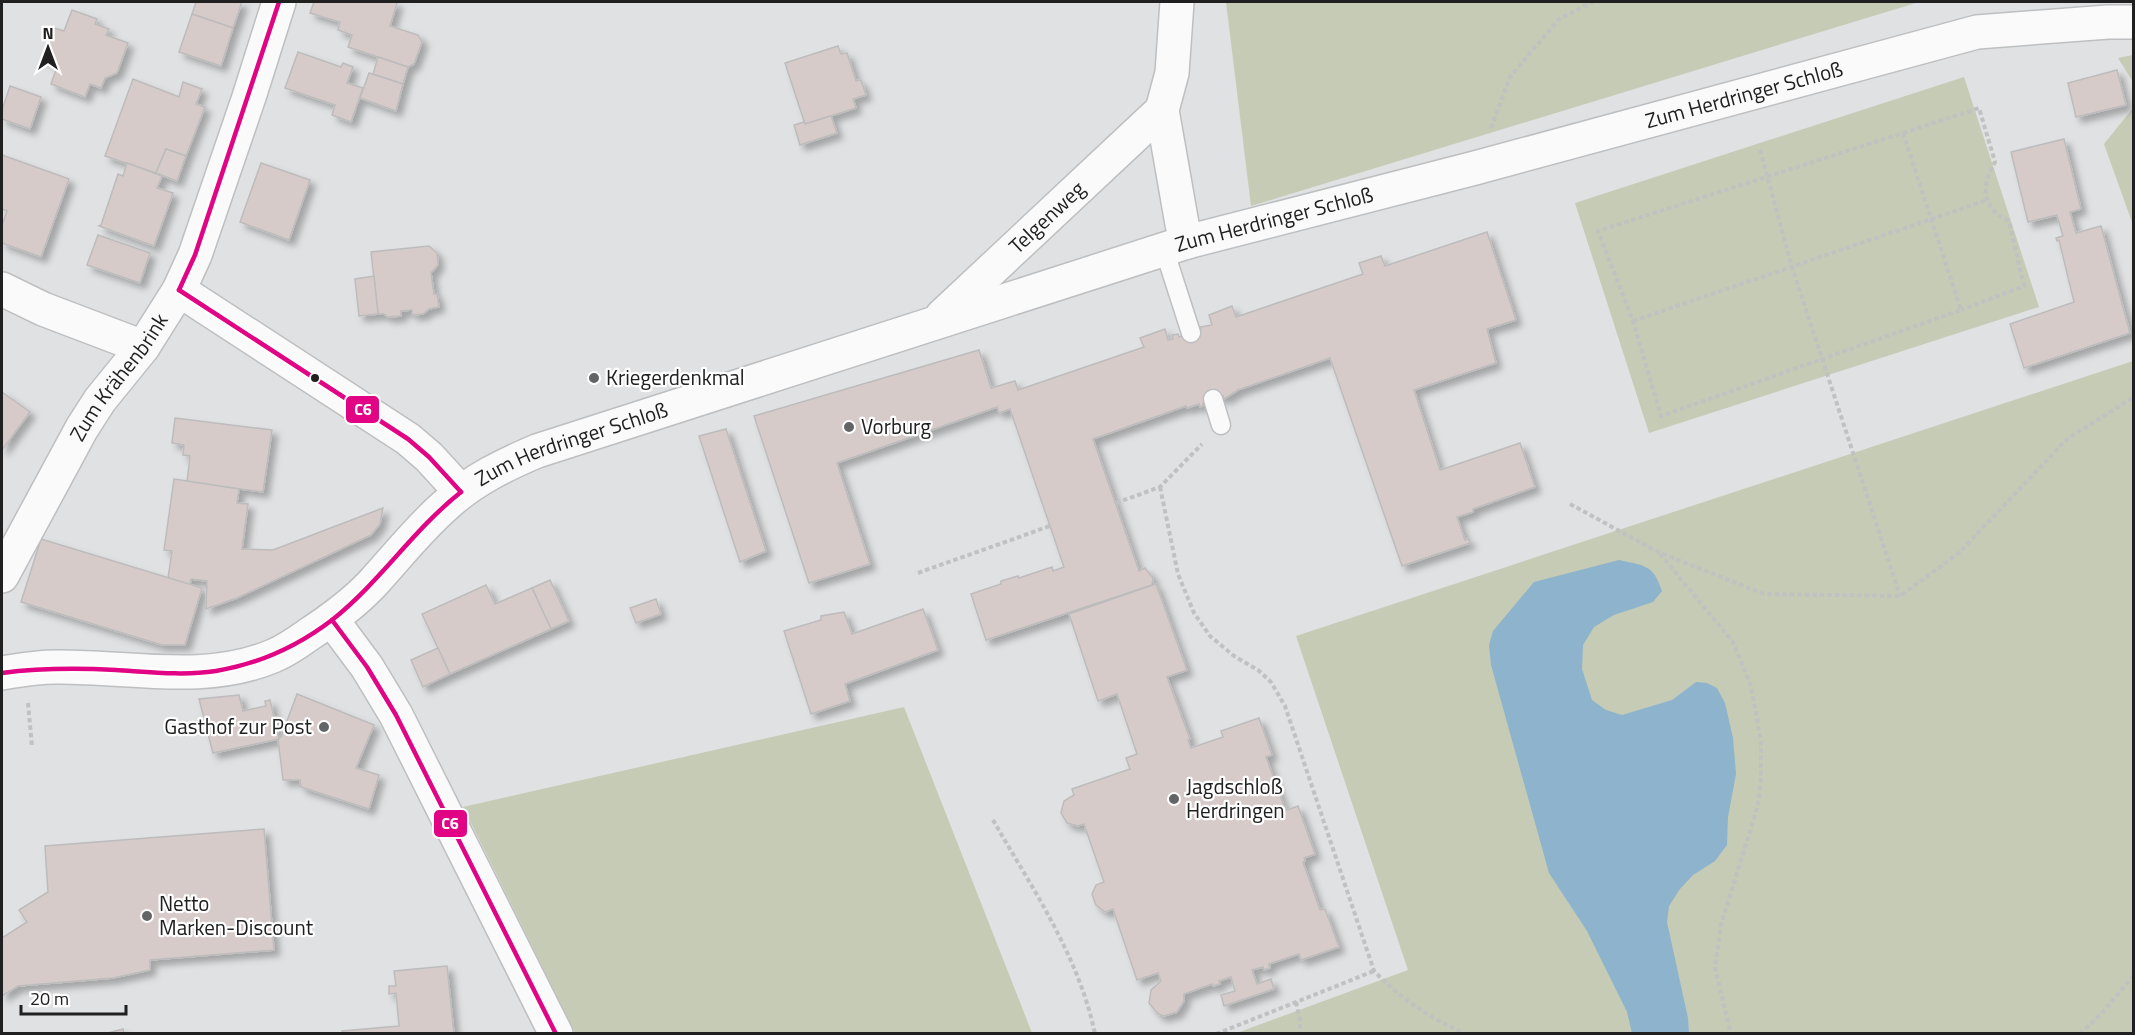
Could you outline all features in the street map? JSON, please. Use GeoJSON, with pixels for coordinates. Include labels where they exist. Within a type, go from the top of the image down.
{"type":"FeatureCollection","features":[{"type":"Feature","properties":{"kind":"street","name":"Zum Krähenbrink"},"geometry":{"type":"LineString","coordinates":[[2,576],[82,428],[100,400],[143,347],[179,290],[195,255],[279,2]]}},
{"type":"Feature","properties":{"kind":"street"},"geometry":{"type":"LineString","coordinates":[[1175,246],[1182,224],[1162,110],[1172,73],[1177,2]]}},
{"type":"Feature","properties":{"kind":"street","name":"Zum Herdringer Schloß"},"geometry":{"type":"LineString","coordinates":[[2,673],[54,667],[189,673],[251,664],[274,656],[343,611],[371,585],[410,539],[461,492],[488,474],[537,451],[1175,246],[1475,168],[1977,32],[2118,15]]}},
{"type":"Feature","properties":{"kind":"street","name":"Telgenweg"},"geometry":{"type":"LineString","coordinates":[[932,324],[968,293],[1162,110]]}},
{"type":"Feature","properties":{"kind":"street"},"geometry":{"type":"LineString","coordinates":[[2,289],[44,309],[143,347]]}},
{"type":"Feature","properties":{"kind":"street","name":"Zum Herdringer Schloß"},"geometry":{"type":"LineString","coordinates":[[179,290],[408,439],[429,457],[461,492]]}},
{"type":"Feature","properties":{"kind":"street"},"geometry":{"type":"LineString","coordinates":[[343,611],[367,667],[396,716],[546,1030]]}},
{"type":"Feature","properties":{"kind":"lane"},"geometry":{"type":"LineString","coordinates":[[1175,246],[1191,333]]}},
{"type":"Feature","properties":{"kind":"lane"},"geometry":{"type":"LineString","coordinates":[[1213,399],[1221,425]]}},
{"type":"Feature","properties":{"kind":"path"},"geometry":{"type":"LineString","coordinates":[[1475,168],[1510,77],[1559,19],[1593,2]]}},
{"type":"Feature","properties":{"kind":"path"},"geometry":{"type":"LineString","coordinates":[[1979,108],[1995,162],[1988,178],[1987,200],[1994,213],[2009,221],[2024,286],[1661,416],[1633,321],[1598,231],[1766,178],[1979,108]]}},
{"type":"Feature","properties":{"kind":"path"},"geometry":{"type":"LineString","coordinates":[[1903,134],[1961,310]]}},
{"type":"Feature","properties":{"kind":"path"},"geometry":{"type":"LineString","coordinates":[[1760,150],[1792,267],[1900,596]]}},
{"type":"Feature","properties":{"kind":"path"},"geometry":{"type":"LineString","coordinates":[[1633,321],[1987,200]]}},
{"type":"Feature","properties":{"kind":"path"},"geometry":{"type":"LineString","coordinates":[[1569,504],[1658,552],[1764,594],[1900,596],[1959,553],[2067,439],[2133,397]]}},
{"type":"Feature","properties":{"kind":"path"},"geometry":{"type":"LineString","coordinates":[[1116,504],[1160,487],[1221,425]]}},
{"type":"Feature","properties":{"kind":"path"},"geometry":{"type":"LineString","coordinates":[[1160,487],[1178,574],[1194,613],[1210,636],[1271,682],[1285,706],[1374,971],[1392,990],[1414,1006],[1466,1034]]}},
{"type":"Feature","properties":{"kind":"path"},"geometry":{"type":"LineString","coordinates":[[918,573],[1050,526]]}},
{"type":"Feature","properties":{"kind":"path"},"geometry":{"type":"LineString","coordinates":[[1658,552],[1734,642],[1751,686],[1761,742],[1758,805],[1717,945],[1715,968],[1731,1034]]}},
{"type":"Feature","properties":{"kind":"path"},"geometry":{"type":"LineString","coordinates":[[28,704],[32,747]]}},
{"type":"Feature","properties":{"kind":"path"},"geometry":{"type":"LineString","coordinates":[[993,820],[1069,954],[1093,1020],[1095,1034]]}},
{"type":"Feature","properties":{"kind":"path"},"geometry":{"type":"LineString","coordinates":[[1216,1034],[1374,971]]}},
{"type":"Feature","properties":{"kind":"path"},"geometry":{"type":"LineString","coordinates":[[2080,1034],[2102,1013],[2133,975]]}},
{"type":"Feature","properties":{"kind":"path"},"geometry":{"type":"LineString","coordinates":[[1296,1002],[1300,1034]]}},
{"type":"Feature","properties":{"kind":"green space"},"geometry":{"type":"Polygon","coordinates":[[[1226,2],[1919,2],[1251,206],[1226,2]]]}},
{"type":"Feature","properties":{"kind":"green space"},"geometry":{"type":"Polygon","coordinates":[[[2134,55],[2133,82],[2118,58],[2134,55]]]}},
{"type":"Feature","properties":{"kind":"green space"},"geometry":{"type":"Polygon","coordinates":[[[1964,77],[2039,307],[1649,433],[1575,203],[1964,77]]]}},
{"type":"Feature","properties":{"kind":"green space"},"geometry":{"type":"Polygon","coordinates":[[[2133,108],[2133,225],[2104,144],[2133,108]]]}},
{"type":"Feature","properties":{"kind":"green space"},"geometry":{"type":"Polygon","coordinates":[[[2133,361],[2133,1033],[1234,1034],[1408,970],[1296,636],[2133,361]]]}},
{"type":"Feature","properties":{"kind":"green space"},"geometry":{"type":"Polygon","coordinates":[[[904,707],[1032,1033],[575,1033],[463,807],[904,707]]]}},
{"type":"Feature","properties":{"kind":"water"},"geometry":{"type":"Polygon","coordinates":[[[1619,560],[1647,568],[1659,582],[1662,591],[1653,602],[1614,615],[1594,627],[1583,645],[1582,669],[1592,700],[1606,710],[1622,715],[1672,700],[1696,682],[1707,683],[1717,688],[1725,703],[1733,738],[1736,774],[1728,817],[1727,845],[1715,861],[1693,875],[1669,906],[1667,922],[1688,1018],[1689,1033],[1632,1033],[1627,1012],[1587,931],[1549,873],[1491,665],[1489,645],[1493,631],[1534,582],[1619,560]]]}},
{"type":"Feature","properties":{"kind":"building"},"geometry":{"type":"Polygon","coordinates":[[[196,2],[242,2],[233,28],[192,14],[196,2]]]}},
{"type":"Feature","properties":{"kind":"building"},"geometry":{"type":"Polygon","coordinates":[[[314,2],[396,2],[390,26],[418,35],[422,42],[414,64],[408,67],[348,47],[352,35],[338,30],[340,22],[310,13],[314,2]]]}},
{"type":"Feature","properties":{"kind":"building"},"geometry":{"type":"Polygon","coordinates":[[[72,10],[97,19],[95,24],[109,29],[106,35],[128,43],[117,73],[105,78],[101,88],[90,84],[85,97],[51,84],[58,64],[42,59],[54,28],[64,31],[72,10]]]}},
{"type":"Feature","properties":{"kind":"building"},"geometry":{"type":"Polygon","coordinates":[[[192,14],[233,28],[221,66],[179,52],[192,14]]]}},
{"type":"Feature","properties":{"kind":"building"},"geometry":{"type":"Polygon","coordinates":[[[838,46],[841,54],[847,53],[856,81],[861,80],[866,95],[853,99],[856,108],[805,124],[785,63],[838,46]]]}},
{"type":"Feature","properties":{"kind":"building"},"geometry":{"type":"Polygon","coordinates":[[[298,52],[341,67],[343,63],[353,67],[347,83],[363,88],[351,122],[332,115],[335,105],[285,88],[298,52]]]}},
{"type":"Feature","properties":{"kind":"building"},"geometry":{"type":"Polygon","coordinates":[[[378,57],[408,67],[403,84],[373,74],[378,57]]]}},
{"type":"Feature","properties":{"kind":"building"},"geometry":{"type":"Polygon","coordinates":[[[2117,70],[2126,105],[2076,117],[2068,83],[2117,70]]]}},
{"type":"Feature","properties":{"kind":"building"},"geometry":{"type":"Polygon","coordinates":[[[369,73],[403,84],[396,111],[360,98],[369,73]]]}},
{"type":"Feature","properties":{"kind":"building"},"geometry":{"type":"Polygon","coordinates":[[[133,79],[179,97],[183,82],[202,89],[196,104],[205,107],[186,156],[166,149],[156,173],[105,156],[133,79]]]}},
{"type":"Feature","properties":{"kind":"building"},"geometry":{"type":"Polygon","coordinates":[[[10,86],[41,97],[30,129],[2,119],[2,110],[10,86]]]}},
{"type":"Feature","properties":{"kind":"building"},"geometry":{"type":"Polygon","coordinates":[[[831,116],[837,133],[800,145],[794,125],[831,116]]]}},
{"type":"Feature","properties":{"kind":"building"},"geometry":{"type":"Polygon","coordinates":[[[2064,139],[2081,209],[2070,212],[2076,233],[2101,226],[2130,333],[2024,368],[2010,324],[2074,302],[2059,240],[2057,241],[2056,238],[2063,236],[2057,215],[2028,222],[2011,152],[2064,139]]]}},
{"type":"Feature","properties":{"kind":"building"},"geometry":{"type":"Polygon","coordinates":[[[166,149],[186,156],[177,181],[156,173],[166,149]]]}},
{"type":"Feature","properties":{"kind":"building"},"geometry":{"type":"Polygon","coordinates":[[[2,155],[69,179],[41,257],[2,243],[2,225],[7,211],[2,209],[2,155]]]}},
{"type":"Feature","properties":{"kind":"building"},"geometry":{"type":"Polygon","coordinates":[[[127,163],[162,176],[157,188],[173,193],[154,246],[99,226],[118,174],[123,176],[127,163]]]}},
{"type":"Feature","properties":{"kind":"building"},"geometry":{"type":"Polygon","coordinates":[[[261,163],[310,180],[289,240],[240,222],[261,163]]]}},
{"type":"Feature","properties":{"kind":"building","name":"Vorburg"},"geometry":{"type":"Polygon","coordinates":[[[1487,232],[1516,320],[1487,329],[1496,363],[1414,390],[1440,470],[1520,443],[1535,487],[1457,517],[1465,540],[1469,539],[1470,543],[1402,566],[1330,358],[1238,390],[1224,399],[1223,396],[1213,399],[1203,403],[1200,407],[1199,404],[1187,408],[1186,406],[1093,439],[1139,571],[1145,568],[1153,578],[1152,585],[986,640],[971,594],[1018,576],[1019,578],[1052,567],[1053,571],[1064,567],[1010,409],[999,413],[997,407],[837,463],[870,564],[809,583],[754,416],[979,350],[991,388],[1015,381],[1018,390],[1144,347],[1140,338],[1165,329],[1168,340],[1173,339],[1172,335],[1178,334],[1179,337],[1201,329],[1200,327],[1212,325],[1209,315],[1232,306],[1236,317],[1363,274],[1359,263],[1381,256],[1385,266],[1487,232]]]}},
{"type":"Feature","properties":{"kind":"building"},"geometry":{"type":"Polygon","coordinates":[[[98,235],[150,253],[140,283],[87,265],[98,235]]]}},
{"type":"Feature","properties":{"kind":"building"},"geometry":{"type":"Polygon","coordinates":[[[429,246],[437,253],[438,265],[431,273],[434,294],[437,294],[439,307],[429,309],[423,314],[412,315],[412,310],[401,311],[401,316],[388,317],[378,314],[371,252],[429,246]]]}},
{"type":"Feature","properties":{"kind":"building"},"geometry":{"type":"Polygon","coordinates":[[[374,276],[378,314],[359,316],[355,279],[374,276]]]}},
{"type":"Feature","properties":{"kind":"building"},"geometry":{"type":"Polygon","coordinates":[[[2,392],[30,412],[2,450],[2,392]]]}},
{"type":"Feature","properties":{"kind":"building"},"geometry":{"type":"Polygon","coordinates":[[[175,418],[272,430],[263,492],[187,482],[190,456],[183,455],[184,445],[172,443],[175,418]]]}},
{"type":"Feature","properties":{"kind":"building"},"geometry":{"type":"Polygon","coordinates":[[[726,429],[766,551],[740,562],[699,436],[726,429]]]}},
{"type":"Feature","properties":{"kind":"building"},"geometry":{"type":"Polygon","coordinates":[[[174,479],[239,489],[237,503],[248,504],[242,549],[273,550],[383,508],[380,524],[371,535],[237,598],[206,609],[207,581],[191,579],[190,585],[168,578],[172,551],[164,550],[174,479]]]}},
{"type":"Feature","properties":{"kind":"building"},"geometry":{"type":"Polygon","coordinates":[[[41,539],[202,588],[185,645],[162,645],[21,602],[41,539]]]}},
{"type":"Feature","properties":{"kind":"building"},"geometry":{"type":"Polygon","coordinates":[[[550,580],[569,621],[551,629],[532,588],[550,580]]]}},
{"type":"Feature","properties":{"kind":"building","name":"Jagdschloß Herdringen"},"geometry":{"type":"Polygon","coordinates":[[[1156,584],[1187,670],[1167,677],[1190,739],[1188,740],[1191,748],[1223,737],[1221,731],[1259,718],[1272,755],[1266,757],[1284,806],[1287,810],[1298,806],[1315,854],[1304,858],[1303,862],[1320,910],[1325,909],[1339,947],[1301,960],[1299,954],[1269,964],[1270,968],[1252,970],[1257,984],[1271,979],[1274,989],[1224,1006],[1221,995],[1235,991],[1231,977],[1219,981],[1220,984],[1213,986],[1212,984],[1184,994],[1184,1001],[1177,1012],[1164,1016],[1158,1014],[1149,1003],[1151,990],[1161,981],[1158,973],[1137,980],[1113,909],[1105,912],[1096,905],[1092,894],[1096,885],[1104,882],[1084,824],[1078,826],[1067,823],[1061,813],[1064,801],[1074,795],[1072,789],[1130,769],[1126,758],[1137,754],[1117,694],[1098,701],[1069,614],[1156,584]]]}},
{"type":"Feature","properties":{"kind":"building"},"geometry":{"type":"Polygon","coordinates":[[[486,585],[495,604],[532,588],[551,629],[450,674],[422,614],[486,585]]]}},
{"type":"Feature","properties":{"kind":"building"},"geometry":{"type":"Polygon","coordinates":[[[656,599],[661,614],[636,623],[630,608],[656,599]]]}},
{"type":"Feature","properties":{"kind":"building"},"geometry":{"type":"Polygon","coordinates":[[[923,609],[938,650],[845,684],[850,701],[811,714],[784,631],[821,620],[821,616],[844,612],[852,634],[923,609]]]}},
{"type":"Feature","properties":{"kind":"building"},"geometry":{"type":"Polygon","coordinates":[[[438,648],[450,674],[423,687],[411,660],[438,648]]]}},
{"type":"Feature","properties":{"kind":"building"},"geometry":{"type":"Polygon","coordinates":[[[297,694],[374,725],[356,768],[379,775],[369,809],[301,787],[300,780],[283,780],[278,739],[281,737],[297,694]]]}},
{"type":"Feature","properties":{"kind":"building"},"geometry":{"type":"Polygon","coordinates":[[[239,695],[243,711],[266,706],[265,701],[270,700],[279,739],[213,753],[199,699],[239,695]]]}},
{"type":"Feature","properties":{"kind":"building","name":"Netto Marken-Discount"},"geometry":{"type":"Polygon","coordinates":[[[264,829],[274,950],[150,960],[150,970],[113,978],[18,986],[2,996],[2,938],[27,922],[19,910],[48,892],[45,846],[264,829]]]}},
{"type":"Feature","properties":{"kind":"building"},"geometry":{"type":"Polygon","coordinates":[[[447,966],[454,1034],[342,1034],[342,1031],[399,1026],[396,993],[389,994],[389,986],[396,986],[394,971],[447,966]]]}},
{"type":"Feature","properties":{"kind":"building"},"geometry":{"type":"Polygon","coordinates":[[[123,1029],[124,1034],[104,1034],[123,1029]]]}},
{"type":"Feature","properties":{"kind":"transit line","name":"C6"},"geometry":{"type":"LineString","coordinates":[[179,290],[195,255],[279,2]]}},
{"type":"Feature","properties":{"kind":"transit line","name":"C6"},"geometry":{"type":"LineString","coordinates":[[179,290],[408,439],[429,457],[461,492]]}},
{"type":"Feature","properties":{"kind":"transit line","name":"C6"},"geometry":{"type":"LineString","coordinates":[[2,673],[73,669],[191,673],[232,668],[262,659],[291,646],[332,620],[366,589],[427,523],[461,492]]}},
{"type":"Feature","properties":{"kind":"transit line","name":"C6"},"geometry":{"type":"LineString","coordinates":[[332,620],[367,667],[396,715],[556,1034]]}},
{"type":"Feature","properties":{"kind":"place","name":"Kriegerdenkmal"},"geometry":{"type":"Point","coordinates":[594,378]}},
{"type":"Feature","properties":{"kind":"place","name":"Vorburg"},"geometry":{"type":"Point","coordinates":[849,427]}},
{"type":"Feature","properties":{"kind":"place","name":"Gasthof zur Post"},"geometry":{"type":"Point","coordinates":[324,727]}},
{"type":"Feature","properties":{"kind":"place","name":"Jagdschloß Herdringen"},"geometry":{"type":"Point","coordinates":[1174,799]}},
{"type":"Feature","properties":{"kind":"place","name":"Netto Marken-Discount"},"geometry":{"type":"Point","coordinates":[147,916]}}]}
